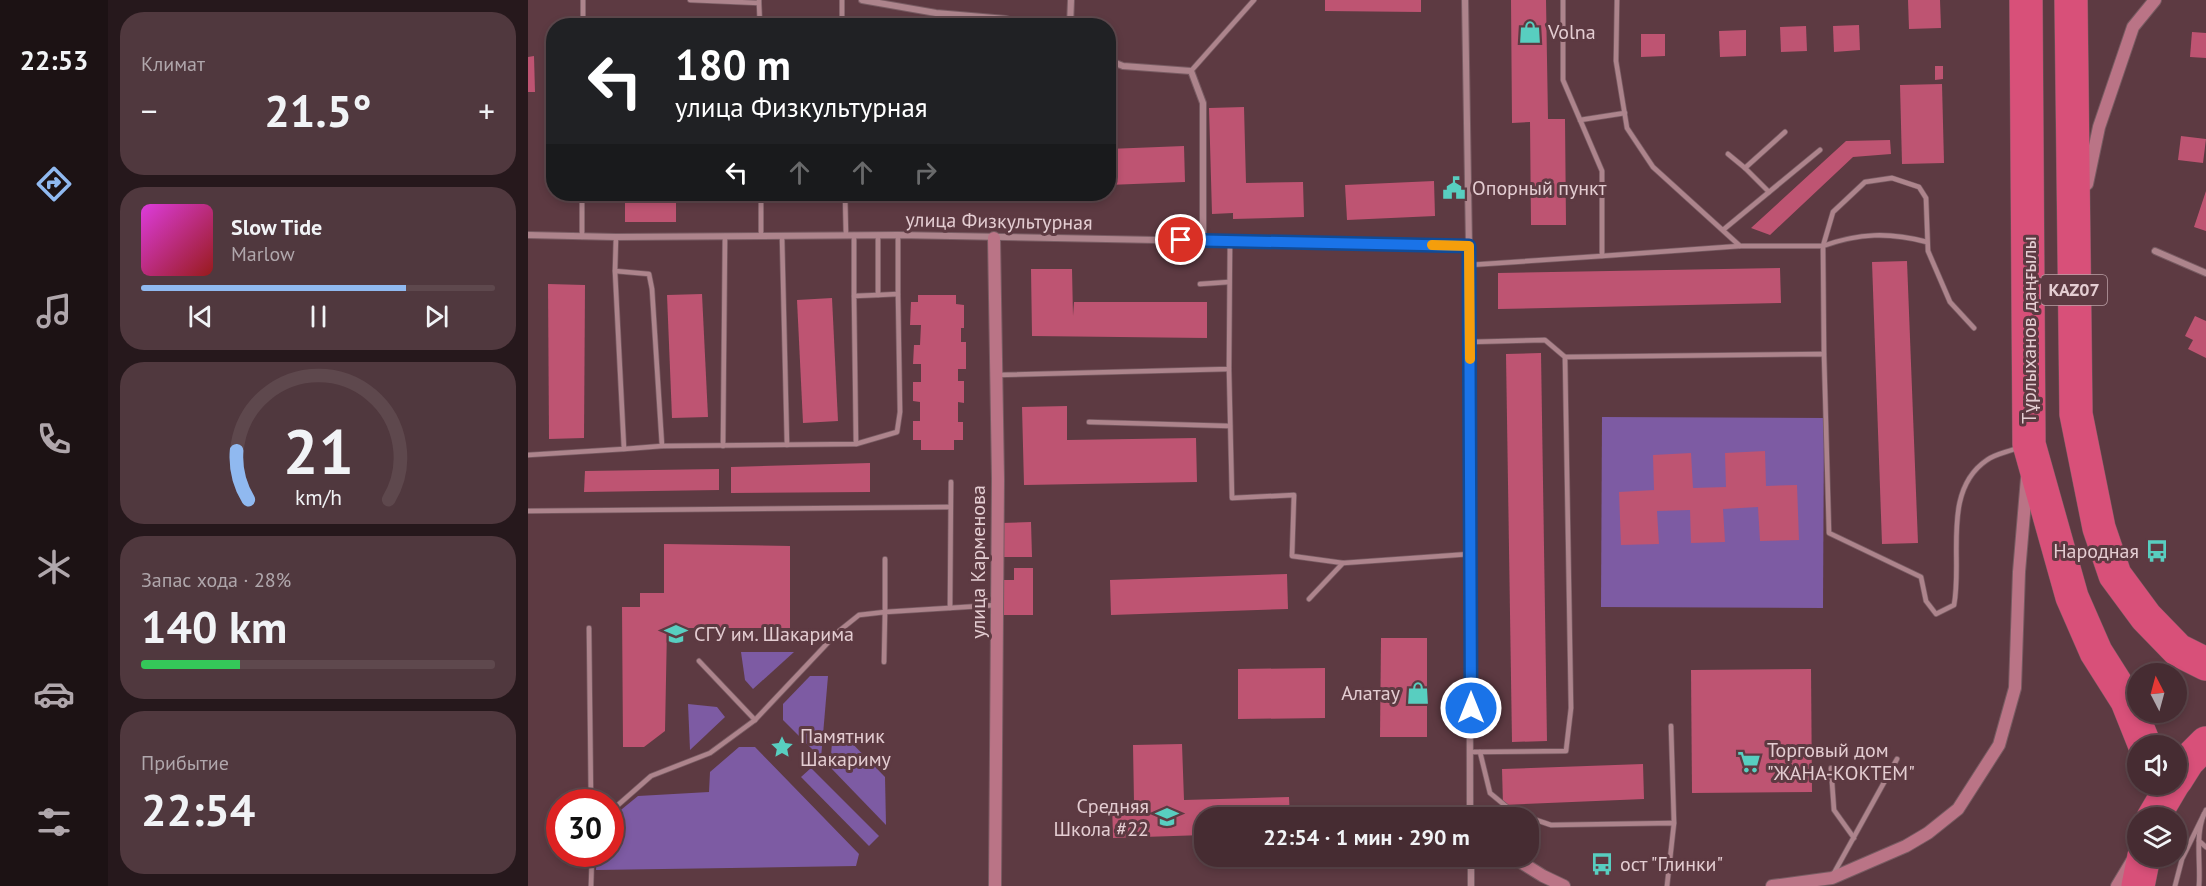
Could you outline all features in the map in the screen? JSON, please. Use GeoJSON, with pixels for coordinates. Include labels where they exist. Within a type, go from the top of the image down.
{"type":"FeatureCollection","features":[{"type":"Feature","properties":{"kind":"highway","name":"Тұрлыханов даңғылы"},"geometry":{"type":"LineString","coordinates":[[2026,0],[2029,444],[2072,597],[2096,652],[2127,701],[2141,735]]}},
{"type":"Feature","properties":{"kind":"highway","name":"KAZ07"},"geometry":{"type":"LineString","coordinates":[[2071,0],[2076,414],[2098,528],[2115,575],[2146,617],[2178,650],[2206,664]]}},
{"type":"Feature","properties":{"kind":"highway"},"geometry":{"type":"LineString","coordinates":[[2187,762],[2206,743]]}},
{"type":"Feature","properties":{"kind":"highway"},"geometry":{"type":"LineString","coordinates":[[2138,886],[2142,867]]}},
{"type":"Feature","properties":{"kind":"main road"},"geometry":{"type":"LineString","coordinates":[[2074,244],[2099,127],[2133,27],[2155,0]]}},
{"type":"Feature","properties":{"kind":"main road","name":"улица Карменова"},"geometry":{"type":"LineString","coordinates":[[994,238],[997,375],[994,886]]}},
{"type":"Feature","properties":{"kind":"main road"},"geometry":{"type":"LineString","coordinates":[[1772,886],[1832,878],[1906,846],[1928,833],[1958,809],[1999,745],[2015,688],[2019,572],[2029,444]]}},
{"type":"Feature","properties":{"kind":"main road"},"geometry":{"type":"LineString","coordinates":[[1529,867],[1564,886]]}},
{"type":"Feature","properties":{"kind":"main road"},"geometry":{"type":"LineString","coordinates":[[2117,886],[2129,867]]}},
{"type":"Feature","properties":{"kind":"street"},"geometry":{"type":"LineString","coordinates":[[862,0],[936,13],[994,18]]}},
{"type":"Feature","properties":{"kind":"street"},"geometry":{"type":"LineString","coordinates":[[1070,18],[1071,0]]}},
{"type":"Feature","properties":{"kind":"street"},"geometry":{"type":"LineString","coordinates":[[1465,0],[1469,246],[1471,807]]}},
{"type":"Feature","properties":{"kind":"street"},"geometry":{"type":"LineString","coordinates":[[1116,63],[1123,66],[1191,71],[1203,104],[1203,240]]}},
{"type":"Feature","properties":{"kind":"street","name":"улица Физкультурная"},"geometry":{"type":"LineString","coordinates":[[528,235],[616,237],[898,235],[1469,246]]}},
{"type":"Feature","properties":{"kind":"street"},"geometry":{"type":"LineString","coordinates":[[2155,250],[2206,273]]}},
{"type":"Feature","properties":{"kind":"street"},"geometry":{"type":"LineString","coordinates":[[1471,867],[1471,886]]}},
{"type":"Feature","properties":{"kind":"lane"},"geometry":{"type":"LineString","coordinates":[[583,0],[583,18]]}},
{"type":"Feature","properties":{"kind":"lane"},"geometry":{"type":"LineString","coordinates":[[690,0],[759,1],[760,18]]}},
{"type":"Feature","properties":{"kind":"lane"},"geometry":{"type":"LineString","coordinates":[[842,0],[842,18]]}},
{"type":"Feature","properties":{"kind":"lane"},"geometry":{"type":"LineString","coordinates":[[1191,71],[1254,0]]}},
{"type":"Feature","properties":{"kind":"lane"},"geometry":{"type":"LineString","coordinates":[[1563,0],[1563,80],[1602,171],[1602,256]]}},
{"type":"Feature","properties":{"kind":"lane"},"geometry":{"type":"LineString","coordinates":[[1617,0],[1616,61],[1627,128],[1653,167],[1740,246]]}},
{"type":"Feature","properties":{"kind":"lane"},"geometry":{"type":"LineString","coordinates":[[1580,120],[1625,113]]}},
{"type":"Feature","properties":{"kind":"lane"},"geometry":{"type":"LineString","coordinates":[[1745,168],[1785,132]]}},
{"type":"Feature","properties":{"kind":"lane"},"geometry":{"type":"LineString","coordinates":[[1723,230],[1820,150]]}},
{"type":"Feature","properties":{"kind":"lane"},"geometry":{"type":"LineString","coordinates":[[1728,154],[1769,192]]}},
{"type":"Feature","properties":{"kind":"lane"},"geometry":{"type":"LineString","coordinates":[[1974,328],[1950,302],[1928,251],[1926,198],[1919,188],[1892,178],[1865,182],[1833,212],[1823,246],[1829,533],[1921,577],[1926,601],[1936,614],[1954,605],[1958,586],[1957,521],[1965,482],[1987,460],[2029,444]]}},
{"type":"Feature","properties":{"kind":"lane"},"geometry":{"type":"LineString","coordinates":[[582,201],[582,237]]}},
{"type":"Feature","properties":{"kind":"lane"},"geometry":{"type":"LineString","coordinates":[[761,201],[761,236]]}},
{"type":"Feature","properties":{"kind":"lane"},"geometry":{"type":"LineString","coordinates":[[845,201],[846,235]]}},
{"type":"Feature","properties":{"kind":"lane"},"geometry":{"type":"LineString","coordinates":[[854,235],[856,444]]}},
{"type":"Feature","properties":{"kind":"lane"},"geometry":{"type":"LineString","coordinates":[[878,235],[878,295]]}},
{"type":"Feature","properties":{"kind":"lane"},"geometry":{"type":"LineString","coordinates":[[528,455],[662,446],[856,444],[897,432],[900,412],[898,235]]}},
{"type":"Feature","properties":{"kind":"lane"},"geometry":{"type":"LineString","coordinates":[[1469,265],[1740,246],[1823,246],[1848,237],[1875,235],[1904,236],[1927,243]]}},
{"type":"Feature","properties":{"kind":"lane"},"geometry":{"type":"LineString","coordinates":[[723,446],[725,236]]}},
{"type":"Feature","properties":{"kind":"lane"},"geometry":{"type":"LineString","coordinates":[[782,236],[787,445]]}},
{"type":"Feature","properties":{"kind":"lane"},"geometry":{"type":"LineString","coordinates":[[616,237],[615,271],[624,449]]}},
{"type":"Feature","properties":{"kind":"lane"},"geometry":{"type":"LineString","coordinates":[[1230,240],[1229,369],[1232,498],[1294,495],[1292,556],[1343,563],[1470,554]]}},
{"type":"Feature","properties":{"kind":"lane"},"geometry":{"type":"LineString","coordinates":[[615,271],[649,274],[652,289],[662,446]]}},
{"type":"Feature","properties":{"kind":"lane"},"geometry":{"type":"LineString","coordinates":[[1200,284],[1229,282]]}},
{"type":"Feature","properties":{"kind":"lane"},"geometry":{"type":"LineString","coordinates":[[854,296],[898,294]]}},
{"type":"Feature","properties":{"kind":"lane"},"geometry":{"type":"LineString","coordinates":[[1469,342],[1545,340],[1565,357],[1824,354]]}},
{"type":"Feature","properties":{"kind":"lane"},"geometry":{"type":"LineString","coordinates":[[1471,753],[1566,751],[1571,708],[1565,357]]}},
{"type":"Feature","properties":{"kind":"lane"},"geometry":{"type":"LineString","coordinates":[[997,375],[1229,369]]}},
{"type":"Feature","properties":{"kind":"lane"},"geometry":{"type":"LineString","coordinates":[[1089,422],[1230,426]]}},
{"type":"Feature","properties":{"kind":"lane"},"geometry":{"type":"LineString","coordinates":[[950,608],[951,482]]}},
{"type":"Feature","properties":{"kind":"lane"},"geometry":{"type":"LineString","coordinates":[[528,511],[950,507]]}},
{"type":"Feature","properties":{"kind":"lane"},"geometry":{"type":"LineString","coordinates":[[884,662],[885,559]]}},
{"type":"Feature","properties":{"kind":"lane"},"geometry":{"type":"LineString","coordinates":[[1309,599],[1343,563]]}},
{"type":"Feature","properties":{"kind":"lane"},"geometry":{"type":"LineString","coordinates":[[624,800],[651,776],[710,753],[756,720],[839,631],[859,615],[997,606]]}},
{"type":"Feature","properties":{"kind":"lane"},"geometry":{"type":"LineString","coordinates":[[589,628],[591,789]]}},
{"type":"Feature","properties":{"kind":"lane"},"geometry":{"type":"LineString","coordinates":[[699,661],[756,720]]}},
{"type":"Feature","properties":{"kind":"lane"},"geometry":{"type":"LineString","coordinates":[[1667,886],[1674,823],[1671,726]]}},
{"type":"Feature","properties":{"kind":"lane"},"geometry":{"type":"LineString","coordinates":[[1480,752],[1490,793],[1513,812],[1551,825],[1674,823]]}},
{"type":"Feature","properties":{"kind":"lane"},"geometry":{"type":"LineString","coordinates":[[1832,878],[1897,759]]}},
{"type":"Feature","properties":{"kind":"lane"},"geometry":{"type":"LineString","coordinates":[[1831,768],[1834,810],[1854,838]]}},
{"type":"Feature","properties":{"kind":"lane"},"geometry":{"type":"LineString","coordinates":[[2199,886],[2201,868],[2199,841],[2205,812]]}},
{"type":"Feature","properties":{"kind":"lane"},"geometry":{"type":"LineString","coordinates":[[2175,886],[2182,859],[2205,812]]}},
{"type":"Feature","properties":{"kind":"lane"},"geometry":{"type":"LineString","coordinates":[[2199,841],[2206,847]]}},
{"type":"Feature","properties":{"kind":"lane"},"geometry":{"type":"LineString","coordinates":[[591,886],[592,867]]}},
{"type":"Feature","properties":{"kind":"shaded area"},"geometry":{"type":"Polygon","coordinates":[[[1602,417],[1824,418],[1823,608],[1601,607],[1602,417]]]}},
{"type":"Feature","properties":{"kind":"shaded area"},"geometry":{"type":"Polygon","coordinates":[[[741,652],[794,652],[753,689],[745,680],[741,652]]]}},
{"type":"Feature","properties":{"kind":"shaded area"},"geometry":{"type":"Polygon","coordinates":[[[810,676],[828,676],[821,758],[783,720],[783,704],[810,676]]]}},
{"type":"Feature","properties":{"kind":"shaded area"},"geometry":{"type":"Polygon","coordinates":[[[688,704],[717,707],[725,717],[690,750],[688,704]]]}},
{"type":"Feature","properties":{"kind":"shaded area"},"geometry":{"type":"Polygon","coordinates":[[[842,733],[885,777],[886,825],[830,767],[832,743],[842,733]]]}},
{"type":"Feature","properties":{"kind":"shaded area"},"geometry":{"type":"Polygon","coordinates":[[[739,747],[755,747],[859,854],[856,866],[596,870],[596,867],[624,867],[624,807],[638,796],[709,792],[710,772],[739,747]]]}},
{"type":"Feature","properties":{"kind":"shaded area"},"geometry":{"type":"Polygon","coordinates":[[[811,768],[879,836],[869,846],[801,777],[811,768]]]}},
{"type":"Feature","properties":{"kind":"building"},"geometry":{"type":"Polygon","coordinates":[[[1325,0],[1421,0],[1421,12],[1325,11],[1325,0]]]}},
{"type":"Feature","properties":{"kind":"building"},"geometry":{"type":"Polygon","coordinates":[[[1511,0],[1546,0],[1548,119],[1565,119],[1566,225],[1531,225],[1530,122],[1512,123],[1511,0]]]}},
{"type":"Feature","properties":{"kind":"building"},"geometry":{"type":"Polygon","coordinates":[[[1908,0],[1940,0],[1941,28],[1909,29],[1908,0]]]}},
{"type":"Feature","properties":{"kind":"building"},"geometry":{"type":"Polygon","coordinates":[[[1859,25],[1860,50],[1834,52],[1833,26],[1859,25]]]}},
{"type":"Feature","properties":{"kind":"building"},"geometry":{"type":"Polygon","coordinates":[[[1806,26],[1807,51],[1781,52],[1780,27],[1806,26]]]}},
{"type":"Feature","properties":{"kind":"building"},"geometry":{"type":"Polygon","coordinates":[[[1746,30],[1746,56],[1720,57],[1719,31],[1746,30]]]}},
{"type":"Feature","properties":{"kind":"building"},"geometry":{"type":"Polygon","coordinates":[[[2192,32],[2206,33],[2206,58],[2190,57],[2192,32]]]}},
{"type":"Feature","properties":{"kind":"building"},"geometry":{"type":"Polygon","coordinates":[[[1641,34],[1665,34],[1665,56],[1641,57],[1641,34]]]}},
{"type":"Feature","properties":{"kind":"building"},"geometry":{"type":"Polygon","coordinates":[[[534,56],[535,92],[528,92],[528,57],[534,56]]]}},
{"type":"Feature","properties":{"kind":"building"},"geometry":{"type":"Polygon","coordinates":[[[1935,66],[1943,66],[1943,79],[1935,80],[1935,66]]]}},
{"type":"Feature","properties":{"kind":"building"},"geometry":{"type":"Polygon","coordinates":[[[1942,84],[1944,163],[1902,164],[1900,85],[1942,84]]]}},
{"type":"Feature","properties":{"kind":"building"},"geometry":{"type":"Polygon","coordinates":[[[1244,107],[1246,183],[1303,182],[1304,217],[1233,219],[1233,213],[1212,214],[1209,108],[1244,107]]]}},
{"type":"Feature","properties":{"kind":"building"},"geometry":{"type":"Polygon","coordinates":[[[2181,136],[2206,139],[2203,163],[2178,160],[2181,136]]]}},
{"type":"Feature","properties":{"kind":"building"},"geometry":{"type":"Polygon","coordinates":[[[1890,140],[1891,154],[1853,157],[1770,235],[1751,228],[1846,141],[1890,140]]]}},
{"type":"Feature","properties":{"kind":"building"},"geometry":{"type":"Polygon","coordinates":[[[1184,146],[1185,182],[1116,185],[1116,149],[1184,146]]]}},
{"type":"Feature","properties":{"kind":"building"},"geometry":{"type":"Polygon","coordinates":[[[1434,181],[1435,216],[1347,220],[1345,185],[1434,181]]]}},
{"type":"Feature","properties":{"kind":"building"},"geometry":{"type":"Polygon","coordinates":[[[2206,191],[2206,231],[2194,227],[2206,191]]]}},
{"type":"Feature","properties":{"kind":"building"},"geometry":{"type":"Polygon","coordinates":[[[625,201],[676,201],[676,222],[625,222],[625,201]]]}},
{"type":"Feature","properties":{"kind":"building"},"geometry":{"type":"Polygon","coordinates":[[[1907,261],[1918,543],[1882,544],[1872,262],[1907,261]]]}},
{"type":"Feature","properties":{"kind":"building"},"geometry":{"type":"Polygon","coordinates":[[[1780,268],[1781,303],[1498,309],[1498,273],[1780,268]]]}},
{"type":"Feature","properties":{"kind":"building"},"geometry":{"type":"Polygon","coordinates":[[[1031,269],[1072,269],[1073,316],[1074,302],[1207,302],[1207,338],[1032,336],[1031,269]]]}},
{"type":"Feature","properties":{"kind":"building"},"geometry":{"type":"Polygon","coordinates":[[[548,284],[585,285],[584,438],[549,439],[548,284]]]}},
{"type":"Feature","properties":{"kind":"building"},"geometry":{"type":"Polygon","coordinates":[[[702,294],[708,417],[672,418],[667,295],[702,294]]]}},
{"type":"Feature","properties":{"kind":"building"},"geometry":{"type":"Polygon","coordinates":[[[918,295],[956,295],[956,304],[964,305],[964,328],[961,328],[961,342],[966,342],[966,369],[958,369],[958,381],[964,381],[964,403],[958,402],[958,422],[963,422],[963,440],[954,440],[954,450],[921,450],[921,440],[913,440],[913,421],[920,421],[920,402],[913,401],[913,382],[921,382],[921,364],[913,364],[914,345],[920,345],[921,325],[910,325],[911,302],[918,302],[918,295]]]}},
{"type":"Feature","properties":{"kind":"building"},"geometry":{"type":"Polygon","coordinates":[[[832,298],[838,421],[803,423],[797,300],[832,298]]]}},
{"type":"Feature","properties":{"kind":"building"},"geometry":{"type":"Polygon","coordinates":[[[2195,316],[2206,321],[2206,358],[2188,349],[2193,340],[2185,336],[2195,316]]]}},
{"type":"Feature","properties":{"kind":"building"},"geometry":{"type":"Polygon","coordinates":[[[1541,353],[1547,741],[1512,742],[1506,354],[1541,353]]]}},
{"type":"Feature","properties":{"kind":"building"},"geometry":{"type":"Polygon","coordinates":[[[1067,406],[1067,440],[1196,438],[1197,482],[1024,485],[1022,407],[1067,406]]]}},
{"type":"Feature","properties":{"kind":"building"},"geometry":{"type":"Polygon","coordinates":[[[1765,451],[1766,486],[1797,485],[1799,540],[1760,541],[1758,507],[1723,509],[1725,542],[1691,543],[1690,510],[1657,511],[1659,544],[1621,545],[1619,492],[1654,490],[1653,455],[1691,453],[1693,488],[1726,487],[1725,453],[1765,451]]]}},
{"type":"Feature","properties":{"kind":"building"},"geometry":{"type":"Polygon","coordinates":[[[870,463],[870,492],[731,493],[731,467],[870,463]]]}},
{"type":"Feature","properties":{"kind":"building"},"geometry":{"type":"Polygon","coordinates":[[[719,469],[719,490],[584,492],[585,471],[719,469]]]}},
{"type":"Feature","properties":{"kind":"building"},"geometry":{"type":"Polygon","coordinates":[[[1031,522],[1032,557],[1002,557],[1001,523],[1031,522]]]}},
{"type":"Feature","properties":{"kind":"building"},"geometry":{"type":"Polygon","coordinates":[[[664,544],[790,546],[790,628],[667,628],[665,731],[644,747],[623,747],[622,607],[640,607],[640,593],[664,593],[664,544]]]}},
{"type":"Feature","properties":{"kind":"building"},"geometry":{"type":"Polygon","coordinates":[[[1014,568],[1033,568],[1033,615],[1002,615],[1002,580],[1014,580],[1014,568]]]}},
{"type":"Feature","properties":{"kind":"building"},"geometry":{"type":"Polygon","coordinates":[[[1287,574],[1288,609],[1111,615],[1110,580],[1287,574]]]}},
{"type":"Feature","properties":{"kind":"building"},"geometry":{"type":"Polygon","coordinates":[[[1381,638],[1427,638],[1427,737],[1380,737],[1381,638]]]}},
{"type":"Feature","properties":{"kind":"building"},"geometry":{"type":"Polygon","coordinates":[[[1325,668],[1325,718],[1238,719],[1238,669],[1325,668]]]}},
{"type":"Feature","properties":{"kind":"building"},"geometry":{"type":"Polygon","coordinates":[[[1811,669],[1812,792],[1692,793],[1691,670],[1811,669]]]}},
{"type":"Feature","properties":{"kind":"building"},"geometry":{"type":"Polygon","coordinates":[[[1182,744],[1184,800],[1289,797],[1289,807],[1194,807],[1194,835],[1113,838],[1112,803],[1134,802],[1133,745],[1182,744]]]}},
{"type":"Feature","properties":{"kind":"building"},"geometry":{"type":"Polygon","coordinates":[[[1643,764],[1644,799],[1503,805],[1502,769],[1643,764]]]}},
{"type":"Feature","properties":{"kind":"slow traffic"},"geometry":{"type":"LineString","coordinates":[[1432,245],[1469,246],[1470,359]]}},
{"type":"Feature","properties":{"kind":"place","name":"Volna"},"geometry":{"type":"Point","coordinates":[1530,32]}},
{"type":"Feature","properties":{"kind":"place","name":"Опорный пункт"},"geometry":{"type":"Point","coordinates":[1454,188]}},
{"type":"Feature","properties":{"kind":"place","name":"Народная"},"geometry":{"type":"Point","coordinates":[2157,551]}},
{"type":"Feature","properties":{"kind":"place","name":"СГУ им. Шакарима"},"geometry":{"type":"Point","coordinates":[676,634]}},
{"type":"Feature","properties":{"kind":"place","name":"Алатау"},"geometry":{"type":"Point","coordinates":[1418,693]}},
{"type":"Feature","properties":{"kind":"place","name":"Памятник Шакариму"},"geometry":{"type":"Point","coordinates":[782,747]}},
{"type":"Feature","properties":{"kind":"place","name":"Торговый дом \"ЖАНА-КОКТЕМ\""},"geometry":{"type":"Point","coordinates":[1749,762]}},
{"type":"Feature","properties":{"kind":"place","name":"Средняя Школа #22"},"geometry":{"type":"Point","coordinates":[1167,817]}},
{"type":"Feature","properties":{"kind":"place","name":"ост \"Глинки\""},"geometry":{"type":"Point","coordinates":[1602,864]}},
{"type":"Feature","properties":{"kind":"route"},"geometry":{"type":"LineString","coordinates":[[1181,240],[1469,246],[1471,708]]}}]}
